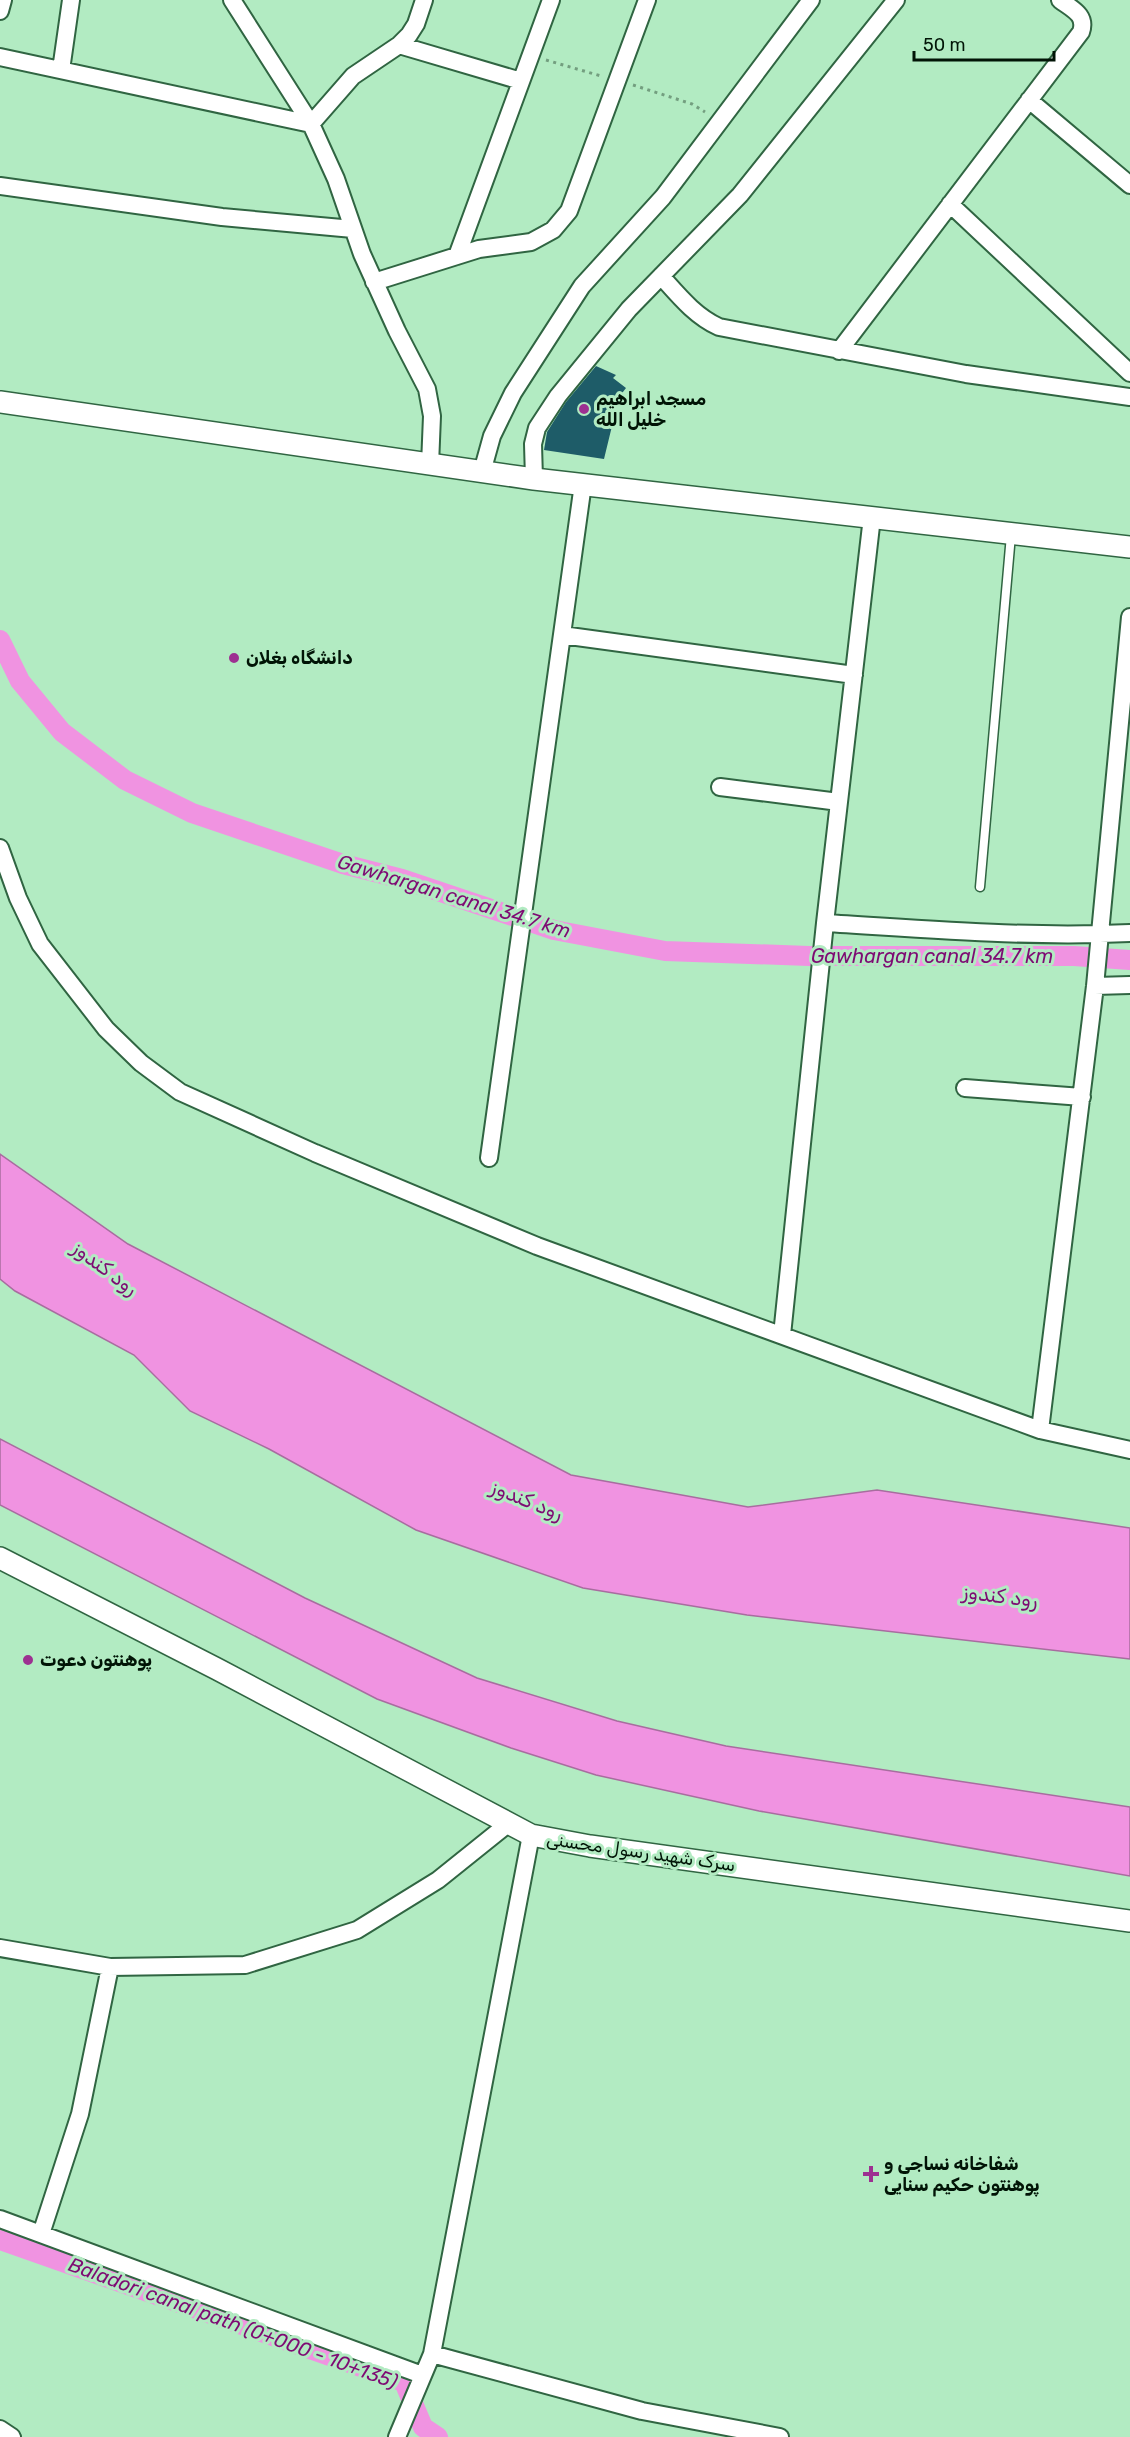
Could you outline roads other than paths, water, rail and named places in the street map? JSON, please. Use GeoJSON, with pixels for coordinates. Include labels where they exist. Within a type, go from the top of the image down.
{"type":"FeatureCollection","features":[{"type":"Feature","properties":{"kind":"street"},"geometry":{"type":"LineString","coordinates":[[0,11],[3,0]]}},
{"type":"Feature","properties":{"kind":"street"},"geometry":{"type":"LineString","coordinates":[[61,70],[71,0]]}},
{"type":"Feature","properties":{"kind":"street"},"geometry":{"type":"LineString","coordinates":[[232,0],[311,124],[336,179],[374,282],[427,389],[432,416],[430,465]]}},
{"type":"Feature","properties":{"kind":"street"},"geometry":{"type":"LineString","coordinates":[[311,124],[353,76],[399,45],[416,24],[424,0]]}},
{"type":"Feature","properties":{"kind":"street"},"geometry":{"type":"LineString","coordinates":[[457,256],[551,0]]}},
{"type":"Feature","properties":{"kind":"street"},"geometry":{"type":"LineString","coordinates":[[374,282],[479,249],[531,242],[553,230],[569,212],[647,0]]}},
{"type":"Feature","properties":{"kind":"street"},"geometry":{"type":"LineString","coordinates":[[482,472],[492,436],[513,393],[582,286],[663,197],[811,0]]}},
{"type":"Feature","properties":{"kind":"street"},"geometry":{"type":"LineString","coordinates":[[534,479],[533,444],[537,428],[558,396],[661,276],[740,195],[896,0]]}},
{"type":"Feature","properties":{"kind":"street"},"geometry":{"type":"LineString","coordinates":[[839,351],[1081,32],[1084,24],[1081,17],[1060,0]]}},
{"type":"Feature","properties":{"kind":"street"},"geometry":{"type":"LineString","coordinates":[[399,45],[521,81]]}},
{"type":"Feature","properties":{"kind":"street"},"geometry":{"type":"LineString","coordinates":[[0,57],[311,124]]}},
{"type":"Feature","properties":{"kind":"street"},"geometry":{"type":"LineString","coordinates":[[1029,100],[1130,185]]}},
{"type":"Feature","properties":{"kind":"street"},"geometry":{"type":"LineString","coordinates":[[0,186],[222,217],[353,229]]}},
{"type":"Feature","properties":{"kind":"street"},"geometry":{"type":"LineString","coordinates":[[950,204],[1130,373]]}},
{"type":"Feature","properties":{"kind":"street"},"geometry":{"type":"LineString","coordinates":[[661,276],[694,312],[719,327],[966,374],[1130,397]]}},
{"type":"Feature","properties":{"kind":"street"},"geometry":{"type":"LineString","coordinates":[[0,400],[534,479],[1130,547]]}},
{"type":"Feature","properties":{"kind":"street"},"geometry":{"type":"LineString","coordinates":[[489,1158],[583,484]]}},
{"type":"Feature","properties":{"kind":"street"},"geometry":{"type":"LineString","coordinates":[[782,1335],[825,923],[872,517]]}},
{"type":"Feature","properties":{"kind":"street"},"geometry":{"type":"LineString","coordinates":[[1040,1430],[1095,986],[1130,617]]}},
{"type":"Feature","properties":{"kind":"street"},"geometry":{"type":"LineString","coordinates":[[562,635],[854,675]]}},
{"type":"Feature","properties":{"kind":"street"},"geometry":{"type":"LineString","coordinates":[[720,788],[839,802]]}},
{"type":"Feature","properties":{"kind":"street"},"geometry":{"type":"LineString","coordinates":[[0,848],[18,898],[40,944],[106,1029],[141,1063],[180,1092],[315,1153],[537,1246],[1040,1430],[1130,1450]]}},
{"type":"Feature","properties":{"kind":"street"},"geometry":{"type":"LineString","coordinates":[[825,923],[952,930],[1130,933]]}},
{"type":"Feature","properties":{"kind":"street"},"geometry":{"type":"LineString","coordinates":[[1095,986],[1130,986]]}},
{"type":"Feature","properties":{"kind":"street"},"geometry":{"type":"LineString","coordinates":[[965,1088],[1082,1097]]}},
{"type":"Feature","properties":{"kind":"street","name":"سرک شهید رسول محسنی"},"geometry":{"type":"LineString","coordinates":[[0,1558],[217,1669],[531,1835],[590,1846],[1130,1921]]}},
{"type":"Feature","properties":{"kind":"street"},"geometry":{"type":"LineString","coordinates":[[0,1948],[110,1967],[245,1965],[357,1930],[438,1880],[509,1823]]}},
{"type":"Feature","properties":{"kind":"street"},"geometry":{"type":"LineString","coordinates":[[397,2437],[432,2354],[531,1835]]}},
{"type":"Feature","properties":{"kind":"street"},"geometry":{"type":"LineString","coordinates":[[41,2234],[80,2114],[110,1967]]}},
{"type":"Feature","properties":{"kind":"street"},"geometry":{"type":"LineString","coordinates":[[0,2219],[422,2375]]}},
{"type":"Feature","properties":{"kind":"street"},"geometry":{"type":"LineString","coordinates":[[432,2354],[642,2411],[780,2437]]}},
{"type":"Feature","properties":{"kind":"street"},"geometry":{"type":"LineString","coordinates":[[0,2430],[12,2437]]}},
{"type":"Feature","properties":{"kind":"lane"},"geometry":{"type":"LineString","coordinates":[[980,886],[1011,532]]}},
{"type":"Feature","properties":{"kind":"water","name":"رود کندوز"},"geometry":{"type":"Polygon","coordinates":[[[0,1154],[128,1244],[571,1475],[748,1507],[877,1490],[1130,1528],[1130,1659],[747,1615],[583,1588],[416,1530],[269,1449],[190,1411],[134,1355],[15,1291],[0,1279],[0,1154]]]}},
{"type":"Feature","properties":{"kind":"water"},"geometry":{"type":"Polygon","coordinates":[[[0,1439],[305,1598],[477,1678],[617,1721],[726,1746],[1130,1807],[1130,1876],[759,1811],[596,1775],[511,1748],[377,1699],[0,1505],[0,1439]]]}},
{"type":"Feature","properties":{"kind":"waterway","name":"Gawhargan canal 34.7 km"},"geometry":{"type":"LineString","coordinates":[[0,640],[20,681],[62,732],[125,780],[192,813],[343,864],[402,879],[554,930],[665,951],[809,956],[1074,956],[1130,960]]}},
{"type":"Feature","properties":{"kind":"waterway","name":"Baladori canal path (0+000 - 10+135)"},"geometry":{"type":"LineString","coordinates":[[0,2240],[404,2382],[423,2427],[438,2437]]}},
{"type":"Feature","properties":{"kind":"place","name":"مسجد ابراهیم خلیل الله"},"geometry":{"type":"Point","coordinates":[584,409]}},
{"type":"Feature","properties":{"kind":"place","name":"دانشگاه بغلان"},"geometry":{"type":"Point","coordinates":[234,658]}},
{"type":"Feature","properties":{"kind":"place","name":"پوهنتون دعوت"},"geometry":{"type":"Point","coordinates":[28,1660]}},
{"type":"Feature","properties":{"kind":"place","name":"شفاخانه نساجی و پوهنتون حکیم سنایی"},"geometry":{"type":"Point","coordinates":[871,2174]}}]}
